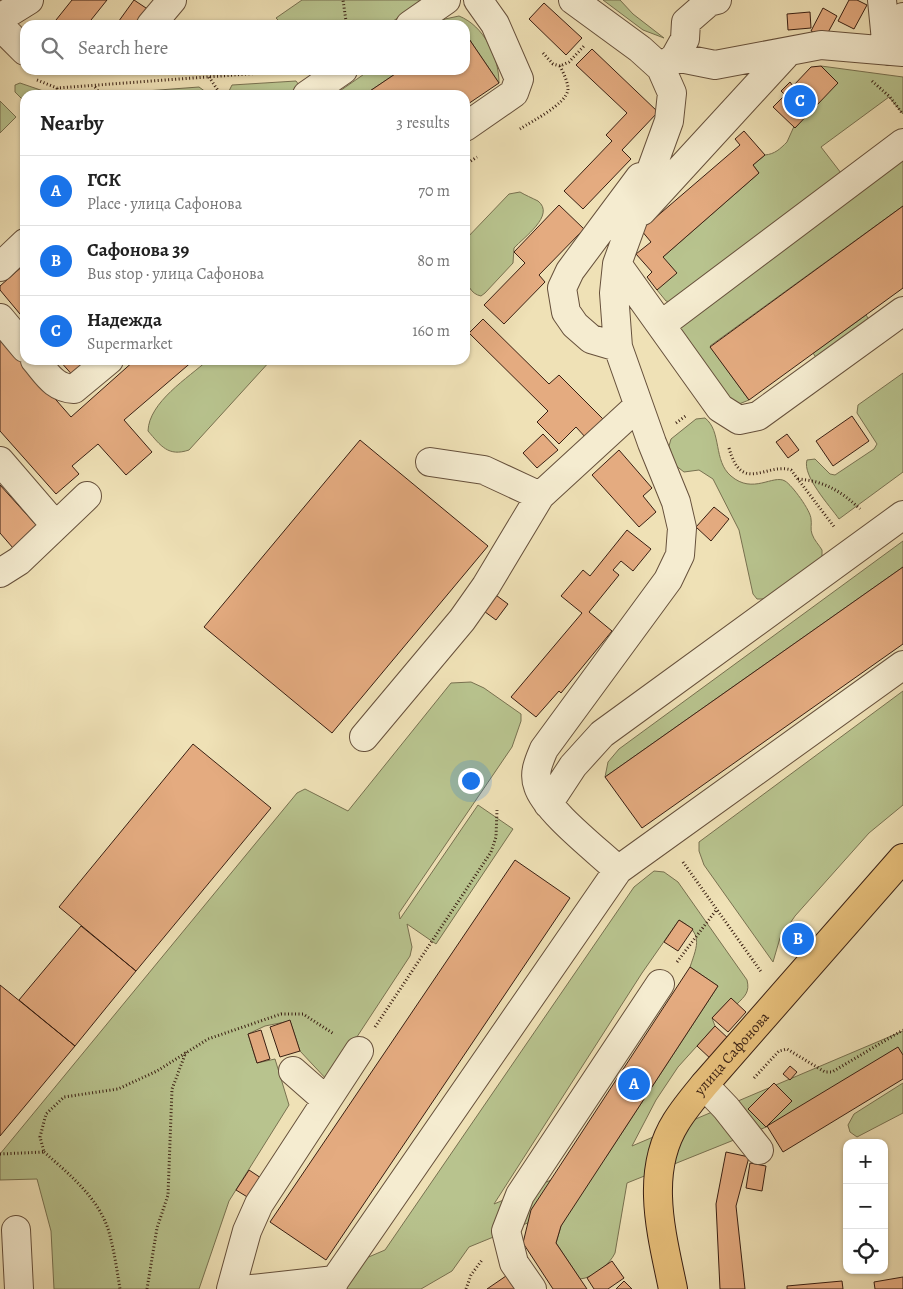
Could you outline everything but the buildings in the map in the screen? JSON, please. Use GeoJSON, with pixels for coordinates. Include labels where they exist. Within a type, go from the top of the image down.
{"type":"FeatureCollection","features":[{"type":"Feature","properties":{"kind":"main road","name":"улица Сафонова"},"geometry":{"type":"LineString","coordinates":[[673,1289],[657,1197],[662,1156],[675,1123],[704,1085],[903,858]]}},
{"type":"Feature","properties":{"kind":"street"},"geometry":{"type":"LineString","coordinates":[[0,18],[28,0]]}},
{"type":"Feature","properties":{"kind":"street"},"geometry":{"type":"LineString","coordinates":[[155,20],[172,0]]}},
{"type":"Feature","properties":{"kind":"street"},"geometry":{"type":"LineString","coordinates":[[417,20],[446,0]]}},
{"type":"Feature","properties":{"kind":"street"},"geometry":{"type":"LineString","coordinates":[[470,124],[514,93],[519,79],[495,24],[478,0]]}},
{"type":"Feature","properties":{"kind":"street"},"geometry":{"type":"LineString","coordinates":[[573,0],[640,49],[668,63],[715,65],[821,45],[895,51]]}},
{"type":"Feature","properties":{"kind":"street"},"geometry":{"type":"LineString","coordinates":[[882,0],[895,51]]}},
{"type":"Feature","properties":{"kind":"street"},"geometry":{"type":"LineString","coordinates":[[618,870],[548,804],[538,786],[536,767],[544,749],[668,580],[680,555],[682,528],[676,502],[638,406],[618,348],[614,293],[617,264],[669,121],[672,93],[668,63],[685,38],[686,22],[711,1]]}},
{"type":"Feature","properties":{"kind":"street"},"geometry":{"type":"LineString","coordinates":[[895,51],[903,17]]}},
{"type":"Feature","properties":{"kind":"street"},"geometry":{"type":"LineString","coordinates":[[0,26],[20,45]]}},
{"type":"Feature","properties":{"kind":"street"},"geometry":{"type":"LineString","coordinates":[[633,222],[788,52]]}},
{"type":"Feature","properties":{"kind":"street"},"geometry":{"type":"LineString","coordinates":[[314,90],[337,75]]}},
{"type":"Feature","properties":{"kind":"street"},"geometry":{"type":"LineString","coordinates":[[661,325],[903,143]]}},
{"type":"Feature","properties":{"kind":"street"},"geometry":{"type":"LineString","coordinates":[[618,348],[591,339],[575,325],[566,312],[562,288],[570,271],[658,151]]}},
{"type":"Feature","properties":{"kind":"street"},"geometry":{"type":"LineString","coordinates":[[0,267],[20,248]]}},
{"type":"Feature","properties":{"kind":"street"},"geometry":{"type":"LineString","coordinates":[[617,264],[716,402],[739,420],[758,416],[903,311]]}},
{"type":"Feature","properties":{"kind":"street"},"geometry":{"type":"LineString","coordinates":[[0,318],[20,342]]}},
{"type":"Feature","properties":{"kind":"street"},"geometry":{"type":"LineString","coordinates":[[39,365],[54,383],[64,388],[74,389],[104,365]]}},
{"type":"Feature","properties":{"kind":"street"},"geometry":{"type":"LineString","coordinates":[[364,737],[462,620],[486,586],[540,496],[638,406]]}},
{"type":"Feature","properties":{"kind":"street"},"geometry":{"type":"LineString","coordinates":[[0,460],[54,525]]}},
{"type":"Feature","properties":{"kind":"street"},"geometry":{"type":"LineString","coordinates":[[430,462],[484,470],[540,496]]}},
{"type":"Feature","properties":{"kind":"street"},"geometry":{"type":"LineString","coordinates":[[0,573],[19,561],[54,525],[87,496]]}},
{"type":"Feature","properties":{"kind":"street"},"geometry":{"type":"LineString","coordinates":[[548,804],[573,766],[602,734],[903,515]]}},
{"type":"Feature","properties":{"kind":"street"},"geometry":{"type":"LineString","coordinates":[[252,1289],[333,1284],[618,870],[903,665]]}},
{"type":"Feature","properties":{"kind":"street"},"geometry":{"type":"LineString","coordinates":[[532,1289],[514,1263],[506,1230],[520,1195],[660,984]]}},
{"type":"Feature","properties":{"kind":"street"},"geometry":{"type":"LineString","coordinates":[[231,1289],[247,1231],[259,1204],[359,1051]]}},
{"type":"Feature","properties":{"kind":"street"},"geometry":{"type":"LineString","coordinates":[[293,1071],[326,1100]]}},
{"type":"Feature","properties":{"kind":"street"},"geometry":{"type":"LineString","coordinates":[[704,1085],[726,1108],[759,1150]]}},
{"type":"Feature","properties":{"kind":"street"},"geometry":{"type":"LineString","coordinates":[[16,1230],[19,1289]]}},
{"type":"Feature","properties":{"kind":"path"},"geometry":{"type":"LineString","coordinates":[[343,0],[346,20]]}},
{"type":"Feature","properties":{"kind":"path"},"geometry":{"type":"LineString","coordinates":[[506,50],[522,43],[528,44],[538,49],[553,64],[560,66],[569,62],[605,24]]}},
{"type":"Feature","properties":{"kind":"path"},"geometry":{"type":"LineString","coordinates":[[558,104],[566,95],[568,87],[560,66]]}},
{"type":"Feature","properties":{"kind":"path"},"geometry":{"type":"LineString","coordinates":[[32,78],[57,88],[237,75]]}},
{"type":"Feature","properties":{"kind":"path"},"geometry":{"type":"LineString","coordinates":[[208,77],[217,90]]}},
{"type":"Feature","properties":{"kind":"path"},"geometry":{"type":"LineString","coordinates":[[94,86],[97,90]]}},
{"type":"Feature","properties":{"kind":"path"},"geometry":{"type":"LineString","coordinates":[[652,443],[716,402],[731,454],[737,467],[746,473],[758,475],[783,467],[791,470],[852,551]]}},
{"type":"Feature","properties":{"kind":"path"},"geometry":{"type":"LineString","coordinates":[[798,479],[816,480],[830,485],[864,513]]}},
{"type":"Feature","properties":{"kind":"path"},"geometry":{"type":"LineString","coordinates":[[120,1289],[109,1231],[97,1205],[73,1177],[44,1152],[40,1137],[46,1114],[64,1097],[118,1089],[156,1071],[208,1039],[281,1014],[303,1014],[359,1051],[492,852],[496,837],[497,810]]}},
{"type":"Feature","properties":{"kind":"path"},"geometry":{"type":"LineString","coordinates":[[663,836],[751,955]]}},
{"type":"Feature","properties":{"kind":"path"},"geometry":{"type":"LineString","coordinates":[[660,984],[717,909]]}},
{"type":"Feature","properties":{"kind":"path"},"geometry":{"type":"LineString","coordinates":[[726,1108],[780,1051],[787,1049],[825,1072],[832,1072],[903,1030]]}},
{"type":"Feature","properties":{"kind":"path"},"geometry":{"type":"LineString","coordinates":[[147,1289],[157,1228],[168,1195],[172,1089],[186,1052]]}},
{"type":"Feature","properties":{"kind":"path"},"geometry":{"type":"LineString","coordinates":[[0,1154],[44,1152]]}},
{"type":"Feature","properties":{"kind":"green space"},"geometry":{"type":"Polygon","coordinates":[[[302,0],[425,0],[395,20],[278,20],[276,18],[302,0]]]}},
{"type":"Feature","properties":{"kind":"green space"},"geometry":{"type":"Polygon","coordinates":[[[603,0],[620,0],[633,14],[664,38],[643,30],[603,0]]]}},
{"type":"Feature","properties":{"kind":"green space"},"geometry":{"type":"Polygon","coordinates":[[[459,16],[466,20],[444,20],[459,16]]]}},
{"type":"Feature","properties":{"kind":"green space"},"geometry":{"type":"Polygon","coordinates":[[[470,22],[483,35],[493,53],[499,83],[470,40],[470,22]]]}},
{"type":"Feature","properties":{"kind":"green space"},"geometry":{"type":"Polygon","coordinates":[[[821,66],[903,77],[903,114],[889,97],[821,147],[841,173],[670,302],[666,301],[657,290],[663,257],[759,173],[753,165],[765,155],[777,151],[787,142],[821,66]]]}},
{"type":"Feature","properties":{"kind":"green space"},"geometry":{"type":"Polygon","coordinates":[[[363,75],[394,75],[371,90],[341,90],[363,75]]]}},
{"type":"Feature","properties":{"kind":"green space"},"geometry":{"type":"Polygon","coordinates":[[[296,81],[299,85],[298,90],[230,90],[232,85],[296,81]]]}},
{"type":"Feature","properties":{"kind":"green space"},"geometry":{"type":"Polygon","coordinates":[[[20,83],[40,90],[20,90],[20,97],[15,92],[15,85],[20,83]]]}},
{"type":"Feature","properties":{"kind":"green space"},"geometry":{"type":"Polygon","coordinates":[[[199,87],[203,90],[159,90],[199,87]]]}},
{"type":"Feature","properties":{"kind":"green space"},"geometry":{"type":"Polygon","coordinates":[[[0,101],[16,117],[0,133],[0,101]]]}},
{"type":"Feature","properties":{"kind":"green space"},"geometry":{"type":"Polygon","coordinates":[[[903,159],[903,206],[710,346],[749,400],[739,404],[731,401],[679,331],[679,325],[903,159]]]}},
{"type":"Feature","properties":{"kind":"green space"},"geometry":{"type":"Polygon","coordinates":[[[520,192],[538,201],[543,207],[543,213],[536,226],[514,248],[513,263],[481,296],[474,293],[470,288],[470,235],[509,194],[520,192]]]}},
{"type":"Feature","properties":{"kind":"green space"},"geometry":{"type":"Polygon","coordinates":[[[866,315],[870,321],[817,359],[813,353],[866,315]]]}},
{"type":"Feature","properties":{"kind":"green space"},"geometry":{"type":"Polygon","coordinates":[[[202,365],[266,365],[189,450],[176,452],[166,449],[148,431],[150,420],[155,410],[180,383],[202,365]]]}},
{"type":"Feature","properties":{"kind":"green space"},"geometry":{"type":"Polygon","coordinates":[[[903,373],[903,472],[839,519],[813,482],[807,467],[807,460],[815,459],[830,474],[835,475],[874,449],[877,444],[857,413],[858,405],[903,373]]]}},
{"type":"Feature","properties":{"kind":"green space"},"geometry":{"type":"Polygon","coordinates":[[[705,418],[714,430],[719,454],[725,470],[731,476],[747,484],[775,480],[788,483],[801,498],[808,510],[812,534],[822,550],[822,559],[765,599],[757,599],[753,594],[739,530],[713,479],[699,470],[684,472],[675,465],[669,446],[671,439],[696,419],[705,418]]]}},
{"type":"Feature","properties":{"kind":"green space"},"geometry":{"type":"Polygon","coordinates":[[[903,541],[903,567],[605,777],[608,762],[619,749],[903,541]]]}},
{"type":"Feature","properties":{"kind":"green space"},"geometry":{"type":"Polygon","coordinates":[[[471,682],[484,688],[521,714],[521,721],[512,747],[399,913],[400,919],[478,805],[513,829],[436,944],[407,924],[412,947],[410,956],[328,1081],[300,1051],[290,1021],[265,1026],[248,1034],[257,1063],[275,1059],[289,1105],[229,1201],[199,1289],[54,1289],[51,1231],[37,1179],[0,1180],[0,1154],[297,793],[305,789],[348,811],[451,683],[471,682]]]}},
{"type":"Feature","properties":{"kind":"green space"},"geometry":{"type":"Polygon","coordinates":[[[903,691],[903,805],[869,833],[795,916],[780,938],[773,962],[704,865],[699,851],[699,842],[903,691]]]}},
{"type":"Feature","properties":{"kind":"green space"},"geometry":{"type":"Polygon","coordinates":[[[654,871],[664,872],[678,882],[747,980],[748,988],[737,1004],[731,998],[712,1018],[715,1026],[678,1067],[656,1100],[632,1146],[903,1031],[903,1072],[627,1183],[615,1253],[600,1270],[585,1278],[580,1279],[556,1243],[561,1226],[574,1204],[469,1247],[452,1271],[421,1289],[294,1289],[385,1250],[634,887],[654,871]],[[679,920],[642,973],[494,1204],[606,1157],[718,986],[690,967],[695,952],[696,940],[692,930],[679,920]]]}},
{"type":"Feature","properties":{"kind":"green space"},"geometry":{"type":"Polygon","coordinates":[[[903,1083],[903,1113],[857,1137],[850,1132],[848,1125],[854,1114],[903,1083]]]}},
{"type":"Feature","properties":{"kind":"place","name":"Надежда"},"geometry":{"type":"Point","coordinates":[800,101]}},
{"type":"Feature","properties":{"kind":"place","name":"Сафонова 39"},"geometry":{"type":"Point","coordinates":[798,939]}},
{"type":"Feature","properties":{"kind":"place","name":"ГСК"},"geometry":{"type":"Point","coordinates":[634,1084]}}]}
